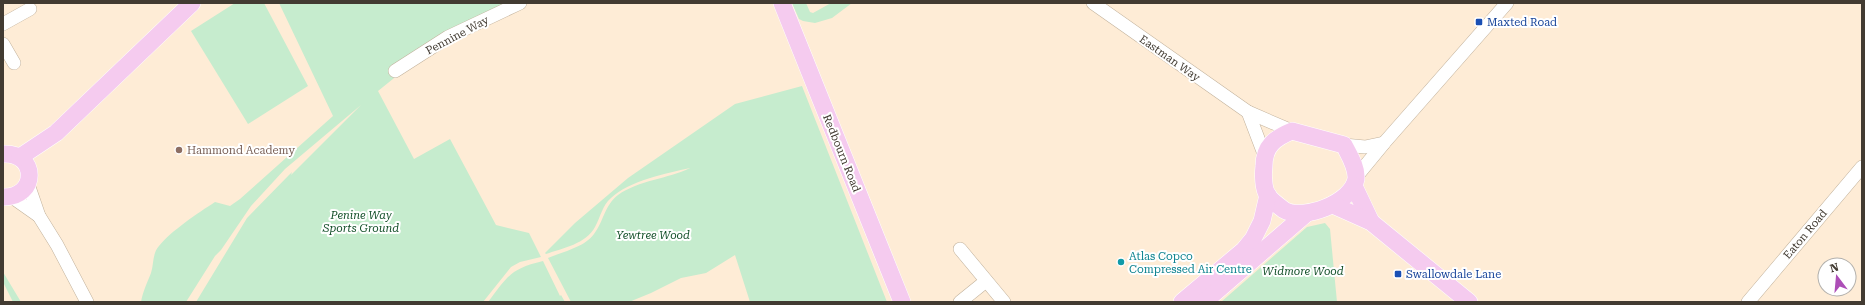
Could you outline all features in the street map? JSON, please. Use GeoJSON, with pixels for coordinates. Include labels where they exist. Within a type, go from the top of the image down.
{"type":"FeatureCollection","features":[{"type":"Feature","properties":{"kind":"main road"},"geometry":{"type":"LineString","coordinates":[[20,157],[56,133],[192,3]]}},
{"type":"Feature","properties":{"kind":"main road","name":"Redbourn Road"},"geometry":{"type":"LineString","coordinates":[[782,3],[902,302]]}},
{"type":"Feature","properties":{"kind":"main road"},"geometry":{"type":"LineString","coordinates":[[1182,302],[1244,250],[1253,240],[1262,221],[1268,195],[1263,175],[1264,154],[1270,145],[1283,135],[1292,131],[1344,145],[1352,160],[1355,182],[1371,222]]}},
{"type":"Feature","properties":{"kind":"main road"},"geometry":{"type":"LineString","coordinates":[[7,197],[21,193],[56,133]]}},
{"type":"Feature","properties":{"kind":"main road"},"geometry":{"type":"LineString","coordinates":[[3,154],[10,153],[20,157],[25,162],[29,179]]}},
{"type":"Feature","properties":{"kind":"main road"},"geometry":{"type":"LineString","coordinates":[[1204,302],[1307,213],[1333,205],[1345,197],[1355,182]]}},
{"type":"Feature","properties":{"kind":"main road"},"geometry":{"type":"LineString","coordinates":[[1268,195],[1285,210],[1307,213]]}},
{"type":"Feature","properties":{"kind":"main road"},"geometry":{"type":"LineString","coordinates":[[1333,205],[1371,222],[1469,302]]}},
{"type":"Feature","properties":{"kind":"street","name":"Pennine Way"},"geometry":{"type":"LineString","coordinates":[[395,71],[448,38],[520,3]]}},
{"type":"Feature","properties":{"kind":"street","name":"Eastman Way"},"geometry":{"type":"LineString","coordinates":[[1093,3],[1248,112],[1292,131]]}},
{"type":"Feature","properties":{"kind":"street"},"geometry":{"type":"LineString","coordinates":[[1355,182],[1384,143],[1507,3]]}},
{"type":"Feature","properties":{"kind":"street"},"geometry":{"type":"LineString","coordinates":[[3,24],[30,9]]}},
{"type":"Feature","properties":{"kind":"street"},"geometry":{"type":"LineString","coordinates":[[3,44],[14,63]]}},
{"type":"Feature","properties":{"kind":"street"},"geometry":{"type":"LineString","coordinates":[[1248,112],[1264,154]]}},
{"type":"Feature","properties":{"kind":"street"},"geometry":{"type":"LineString","coordinates":[[1344,145],[1365,147],[1384,143]]}},
{"type":"Feature","properties":{"kind":"street","name":"Eaton Road"},"geometry":{"type":"LineString","coordinates":[[1748,302],[1862,167]]}},
{"type":"Feature","properties":{"kind":"street"},"geometry":{"type":"LineString","coordinates":[[29,179],[39,216],[57,245],[87,302]]}},
{"type":"Feature","properties":{"kind":"street"},"geometry":{"type":"LineString","coordinates":[[7,197],[39,216]]}},
{"type":"Feature","properties":{"kind":"street"},"geometry":{"type":"LineString","coordinates":[[960,249],[1004,302]]}},
{"type":"Feature","properties":{"kind":"street"},"geometry":{"type":"LineString","coordinates":[[960,302],[986,280]]}},
{"type":"Feature","properties":{"kind":"green space"},"geometry":{"type":"Polygon","coordinates":[[[235,3],[264,3],[308,86],[248,124],[191,31],[235,3]]]}},
{"type":"Feature","properties":{"kind":"green space","name":"Penine Way Sports Ground"},"geometry":{"type":"Polygon","coordinates":[[[279,3],[508,3],[419,58],[378,91],[414,159],[450,139],[496,225],[529,233],[541,257],[520,262],[511,267],[483,302],[196,302],[247,218],[361,105],[285,169],[251,206],[221,250],[215,256],[186,302],[141,302],[151,273],[155,252],[170,234],[215,202],[230,206],[240,199],[333,116],[279,3]]]}},
{"type":"Feature","properties":{"kind":"green space"},"geometry":{"type":"Polygon","coordinates":[[[792,3],[806,3],[810,12],[813,13],[831,3],[852,3],[832,18],[815,23],[799,19],[792,3]]]}},
{"type":"Feature","properties":{"kind":"green space","name":"Yewtree Wood"},"geometry":{"type":"Polygon","coordinates":[[[802,86],[887,302],[750,302],[735,255],[706,273],[681,278],[629,302],[571,302],[548,258],[573,249],[590,239],[613,199],[618,195],[635,186],[690,168],[649,178],[619,192],[606,204],[595,227],[586,238],[574,245],[546,254],[545,253],[575,223],[628,178],[735,104],[802,86]]]}},
{"type":"Feature","properties":{"kind":"green space","name":"Widmore Wood"},"geometry":{"type":"Polygon","coordinates":[[[1325,223],[1330,229],[1337,302],[1221,302],[1307,227],[1325,223]]]}},
{"type":"Feature","properties":{"kind":"green space"},"geometry":{"type":"Polygon","coordinates":[[[543,261],[560,296],[561,295],[565,302],[488,302],[505,280],[516,271],[523,267],[543,261]]]}},
{"type":"Feature","properties":{"kind":"green space"},"geometry":{"type":"Polygon","coordinates":[[[3,272],[21,302],[13,302],[3,282],[3,272]]]}},
{"type":"Feature","properties":{"kind":"place","name":"Maxted Road"},"geometry":{"type":"Point","coordinates":[1479,22]}},
{"type":"Feature","properties":{"kind":"place","name":"Hammond Academy"},"geometry":{"type":"Point","coordinates":[179,150]}},
{"type":"Feature","properties":{"kind":"place","name":"Atlas Copco Compressed Air Centre"},"geometry":{"type":"Point","coordinates":[1121,262]}},
{"type":"Feature","properties":{"kind":"place","name":"Swallowdale Lane"},"geometry":{"type":"Point","coordinates":[1398,274]}}]}
